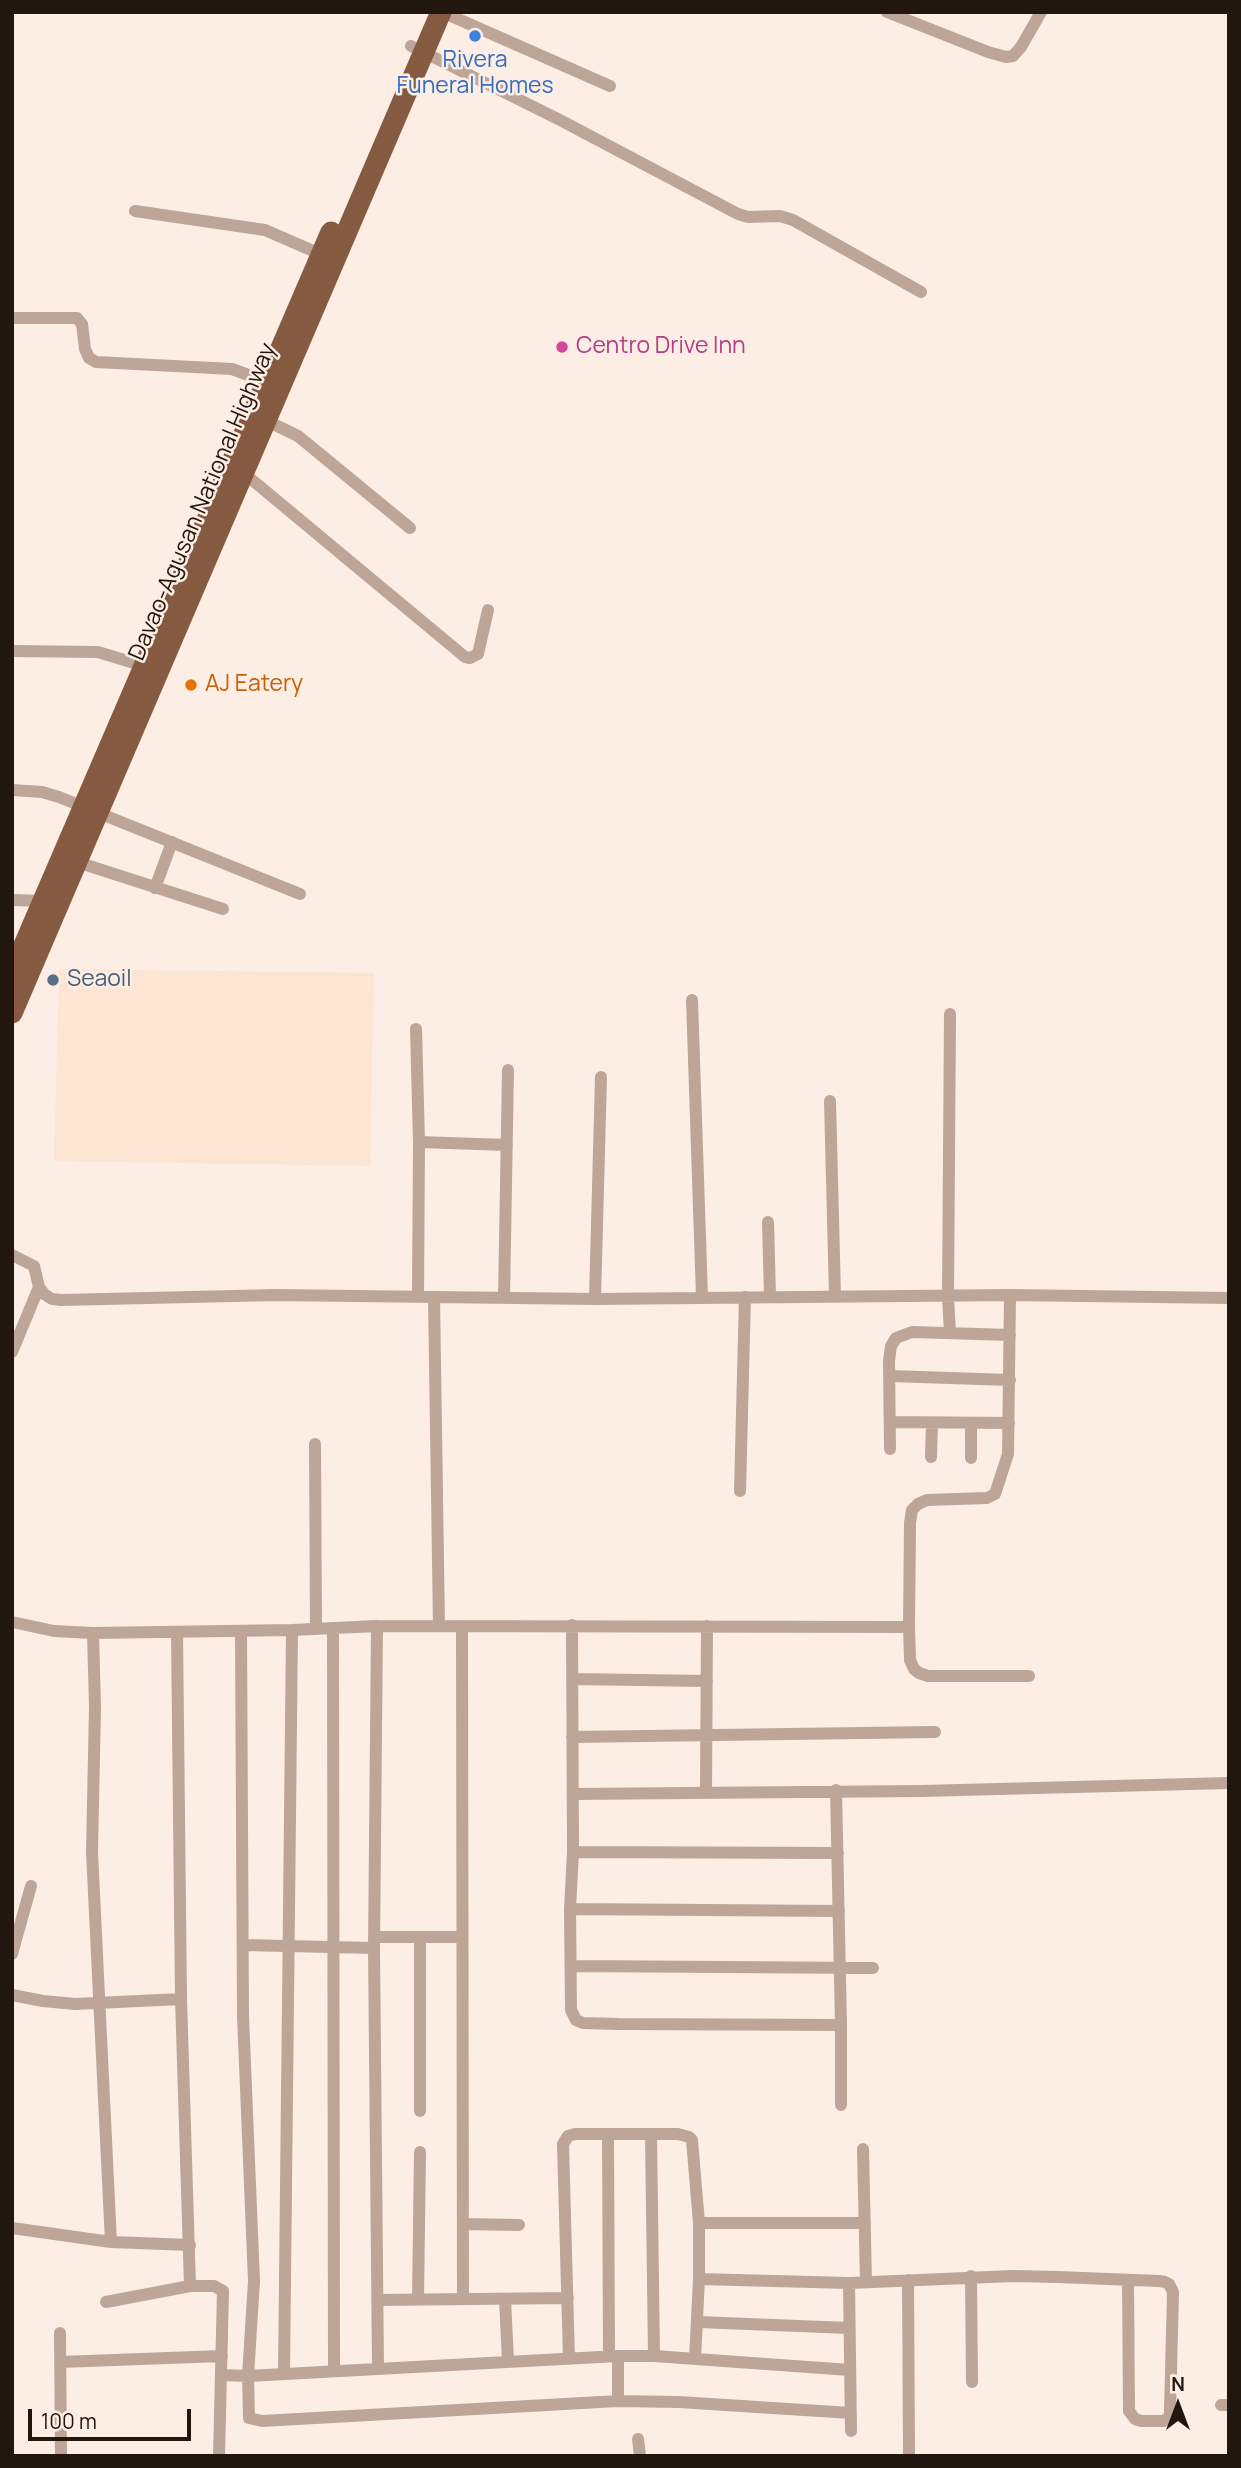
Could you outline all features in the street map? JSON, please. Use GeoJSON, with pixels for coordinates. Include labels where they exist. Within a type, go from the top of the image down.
{"type":"FeatureCollection","features":[{"type":"Feature","properties":{"kind":"highway","name":"Davao-Agusan National Highway"},"geometry":{"type":"LineString","coordinates":[[417,49],[425,12]]}},
{"type":"Feature","properties":{"kind":"highway","name":"Davao-Agusan National Highway"},"geometry":{"type":"LineString","coordinates":[[12,1013],[51,903],[169,626],[417,49],[441,12]]}},
{"type":"Feature","properties":{"kind":"highway","name":"Davao-Agusan National Highway"},"geometry":{"type":"LineString","coordinates":[[12,973],[77,862],[91,810],[144,666],[169,626],[245,474],[267,421],[274,385]]}},
{"type":"Feature","properties":{"kind":"street"},"geometry":{"type":"LineString","coordinates":[[441,12],[610,86]]}},
{"type":"Feature","properties":{"kind":"street"},"geometry":{"type":"LineString","coordinates":[[887,12],[1006,57],[1013,56],[1021,47],[1041,12]]}},
{"type":"Feature","properties":{"kind":"street"},"geometry":{"type":"LineString","coordinates":[[417,49],[560,120],[738,214],[758,219],[780,216],[793,220],[921,292]]}},
{"type":"Feature","properties":{"kind":"street"},"geometry":{"type":"LineString","coordinates":[[135,211],[253,228],[328,257]]}},
{"type":"Feature","properties":{"kind":"street"},"geometry":{"type":"LineString","coordinates":[[12,318],[77,318],[82,324],[85,349],[89,358],[96,362],[232,369],[274,385]]}},
{"type":"Feature","properties":{"kind":"street"},"geometry":{"type":"LineString","coordinates":[[267,421],[308,443],[410,528]]}},
{"type":"Feature","properties":{"kind":"street"},"geometry":{"type":"LineString","coordinates":[[245,474],[465,657],[478,654],[488,610]]}},
{"type":"Feature","properties":{"kind":"street"},"geometry":{"type":"LineString","coordinates":[[12,651],[98,652],[144,666]]}},
{"type":"Feature","properties":{"kind":"street"},"geometry":{"type":"LineString","coordinates":[[12,790],[42,792],[300,894]]}},
{"type":"Feature","properties":{"kind":"street"},"geometry":{"type":"LineString","coordinates":[[155,888],[172,842]]}},
{"type":"Feature","properties":{"kind":"street"},"geometry":{"type":"LineString","coordinates":[[77,862],[223,909]]}},
{"type":"Feature","properties":{"kind":"street"},"geometry":{"type":"LineString","coordinates":[[12,900],[51,903]]}},
{"type":"Feature","properties":{"kind":"street"},"geometry":{"type":"LineString","coordinates":[[692,1000],[702,1297]]}},
{"type":"Feature","properties":{"kind":"street"},"geometry":{"type":"LineString","coordinates":[[950,1014],[950,1333]]}},
{"type":"Feature","properties":{"kind":"street"},"geometry":{"type":"LineString","coordinates":[[416,1030],[419,1142],[418,1297]]}},
{"type":"Feature","properties":{"kind":"street"},"geometry":{"type":"LineString","coordinates":[[504,1298],[508,1070]]}},
{"type":"Feature","properties":{"kind":"street"},"geometry":{"type":"LineString","coordinates":[[595,1299],[601,1077]]}},
{"type":"Feature","properties":{"kind":"street"},"geometry":{"type":"LineString","coordinates":[[830,1101],[835,1296]]}},
{"type":"Feature","properties":{"kind":"street"},"geometry":{"type":"LineString","coordinates":[[419,1142],[507,1145]]}},
{"type":"Feature","properties":{"kind":"street"},"geometry":{"type":"LineString","coordinates":[[768,1222],[770,1296]]}},
{"type":"Feature","properties":{"kind":"street"},"geometry":{"type":"LineString","coordinates":[[12,1255],[34,1266],[39,1287],[44,1294],[61,1300],[276,1295],[595,1299],[1010,1295],[1229,1297]]}},
{"type":"Feature","properties":{"kind":"street"},"geometry":{"type":"LineString","coordinates":[[12,1352],[39,1287]]}},
{"type":"Feature","properties":{"kind":"street"},"geometry":{"type":"LineString","coordinates":[[1010,1295],[1008,1454],[995,1494],[987,1499],[927,1500],[912,1510],[909,1523],[910,1660],[914,1669],[928,1676],[1029,1676]]}},
{"type":"Feature","properties":{"kind":"street"},"geometry":{"type":"LineString","coordinates":[[434,1297],[439,1626]]}},
{"type":"Feature","properties":{"kind":"street"},"geometry":{"type":"LineString","coordinates":[[740,1491],[745,1297]]}},
{"type":"Feature","properties":{"kind":"street"},"geometry":{"type":"LineString","coordinates":[[890,1449],[891,1346],[896,1338],[912,1332],[1010,1335]]}},
{"type":"Feature","properties":{"kind":"street"},"geometry":{"type":"LineString","coordinates":[[890,1376],[1010,1380]]}},
{"type":"Feature","properties":{"kind":"street"},"geometry":{"type":"LineString","coordinates":[[890,1422],[1009,1423]]}},
{"type":"Feature","properties":{"kind":"street"},"geometry":{"type":"LineString","coordinates":[[931,1457],[932,1423]]}},
{"type":"Feature","properties":{"kind":"street"},"geometry":{"type":"LineString","coordinates":[[971,1423],[971,1458]]}},
{"type":"Feature","properties":{"kind":"street"},"geometry":{"type":"LineString","coordinates":[[315,1444],[316,1629]]}},
{"type":"Feature","properties":{"kind":"street"},"geometry":{"type":"LineString","coordinates":[[12,1622],[54,1631],[93,1633],[377,1626],[909,1628]]}},
{"type":"Feature","properties":{"kind":"street"},"geometry":{"type":"LineString","coordinates":[[572,1625],[572,2015],[583,2023],[841,2025]]}},
{"type":"Feature","properties":{"kind":"street"},"geometry":{"type":"LineString","coordinates":[[377,1626],[374,1942],[378,2368]]}},
{"type":"Feature","properties":{"kind":"street"},"geometry":{"type":"LineString","coordinates":[[462,1626],[463,2299]]}},
{"type":"Feature","properties":{"kind":"street"},"geometry":{"type":"LineString","coordinates":[[706,1626],[706,1793]]}},
{"type":"Feature","properties":{"kind":"street"},"geometry":{"type":"LineString","coordinates":[[333,1629],[334,2370]]}},
{"type":"Feature","properties":{"kind":"street"},"geometry":{"type":"LineString","coordinates":[[284,2373],[292,1630]]}},
{"type":"Feature","properties":{"kind":"street"},"geometry":{"type":"LineString","coordinates":[[241,1631],[243,2016],[254,2281],[248,2376],[249,2418],[262,2421],[618,2401],[679,2402],[851,2413]]}},
{"type":"Feature","properties":{"kind":"street"},"geometry":{"type":"LineString","coordinates":[[177,1632],[180,1999],[190,2286]]}},
{"type":"Feature","properties":{"kind":"street"},"geometry":{"type":"LineString","coordinates":[[93,1633],[95,1707],[92,1852],[111,2242]]}},
{"type":"Feature","properties":{"kind":"street"},"geometry":{"type":"LineString","coordinates":[[572,1679],[707,1681]]}},
{"type":"Feature","properties":{"kind":"street"},"geometry":{"type":"LineString","coordinates":[[572,1737],[935,1732]]}},
{"type":"Feature","properties":{"kind":"street"},"geometry":{"type":"LineString","coordinates":[[573,1794],[1229,1783]]}},
{"type":"Feature","properties":{"kind":"street"},"geometry":{"type":"LineString","coordinates":[[836,1790],[841,2105]]}},
{"type":"Feature","properties":{"kind":"street"},"geometry":{"type":"LineString","coordinates":[[573,1852],[838,1853]]}},
{"type":"Feature","properties":{"kind":"street"},"geometry":{"type":"LineString","coordinates":[[12,1954],[31,1886]]}},
{"type":"Feature","properties":{"kind":"street"},"geometry":{"type":"LineString","coordinates":[[570,1909],[839,1911]]}},
{"type":"Feature","properties":{"kind":"street"},"geometry":{"type":"LineString","coordinates":[[243,1945],[332,1947],[420,1937],[461,1937]]}},
{"type":"Feature","properties":{"kind":"street"},"geometry":{"type":"LineString","coordinates":[[420,1937],[420,2111]]}},
{"type":"Feature","properties":{"kind":"street"},"geometry":{"type":"LineString","coordinates":[[571,1966],[873,1968]]}},
{"type":"Feature","properties":{"kind":"street"},"geometry":{"type":"LineString","coordinates":[[12,1995],[60,2004],[180,1999]]}},
{"type":"Feature","properties":{"kind":"street"},"geometry":{"type":"LineString","coordinates":[[569,2359],[563,2144],[568,2136],[575,2134],[684,2135],[692,2140],[699,2223],[695,2358]]}},
{"type":"Feature","properties":{"kind":"street"},"geometry":{"type":"LineString","coordinates":[[651,2134],[654,2356]]}},
{"type":"Feature","properties":{"kind":"street"},"geometry":{"type":"LineString","coordinates":[[608,2135],[613,2356],[618,2401]]}},
{"type":"Feature","properties":{"kind":"street"},"geometry":{"type":"LineString","coordinates":[[863,2150],[866,2282]]}},
{"type":"Feature","properties":{"kind":"street"},"geometry":{"type":"LineString","coordinates":[[418,2299],[420,2152]]}},
{"type":"Feature","properties":{"kind":"street"},"geometry":{"type":"LineString","coordinates":[[699,2223],[864,2223]]}},
{"type":"Feature","properties":{"kind":"street"},"geometry":{"type":"LineString","coordinates":[[463,2224],[519,2225]]}},
{"type":"Feature","properties":{"kind":"street"},"geometry":{"type":"LineString","coordinates":[[12,2228],[111,2242],[190,2245]]}},
{"type":"Feature","properties":{"kind":"street"},"geometry":{"type":"LineString","coordinates":[[699,2279],[849,2283],[971,2276],[1128,2280],[1165,2282],[1173,2292],[1170,2416],[1164,2421],[1141,2421],[1135,2419],[1129,2411],[1128,2280]]}},
{"type":"Feature","properties":{"kind":"street"},"geometry":{"type":"LineString","coordinates":[[971,2276],[972,2382]]}},
{"type":"Feature","properties":{"kind":"street"},"geometry":{"type":"LineString","coordinates":[[908,2280],[909,2456]]}},
{"type":"Feature","properties":{"kind":"street"},"geometry":{"type":"LineString","coordinates":[[849,2283],[851,2431]]}},
{"type":"Feature","properties":{"kind":"street"},"geometry":{"type":"LineString","coordinates":[[106,2301],[190,2286],[214,2286],[223,2291],[219,2456]]}},
{"type":"Feature","properties":{"kind":"street"},"geometry":{"type":"LineString","coordinates":[[378,2300],[568,2298]]}},
{"type":"Feature","properties":{"kind":"street"},"geometry":{"type":"LineString","coordinates":[[505,2299],[508,2361]]}},
{"type":"Feature","properties":{"kind":"street"},"geometry":{"type":"LineString","coordinates":[[698,2322],[849,2328]]}},
{"type":"Feature","properties":{"kind":"street"},"geometry":{"type":"LineString","coordinates":[[60,2333],[61,2456]]}},
{"type":"Feature","properties":{"kind":"street"},"geometry":{"type":"LineString","coordinates":[[60,2362],[222,2356]]}},
{"type":"Feature","properties":{"kind":"street"},"geometry":{"type":"LineString","coordinates":[[222,2375],[248,2376],[613,2356],[695,2358],[850,2370]]}},
{"type":"Feature","properties":{"kind":"street"},"geometry":{"type":"LineString","coordinates":[[638,2439],[639,2456]]}},
{"type":"Feature","properties":{"kind":"shaded area"},"geometry":{"type":"Polygon","coordinates":[[[59,969],[374,973],[370,1166],[54,1161],[59,969]]]}},
{"type":"Feature","properties":{"kind":"place","name":"Rivera Funeral Homes"},"geometry":{"type":"Point","coordinates":[475,36]}},
{"type":"Feature","properties":{"kind":"place","name":"Centro Drive Inn"},"geometry":{"type":"Point","coordinates":[562,347]}},
{"type":"Feature","properties":{"kind":"place","name":"AJ Eatery"},"geometry":{"type":"Point","coordinates":[191,685]}},
{"type":"Feature","properties":{"kind":"place","name":"Seaoil"},"geometry":{"type":"Point","coordinates":[53,980]}}]}
